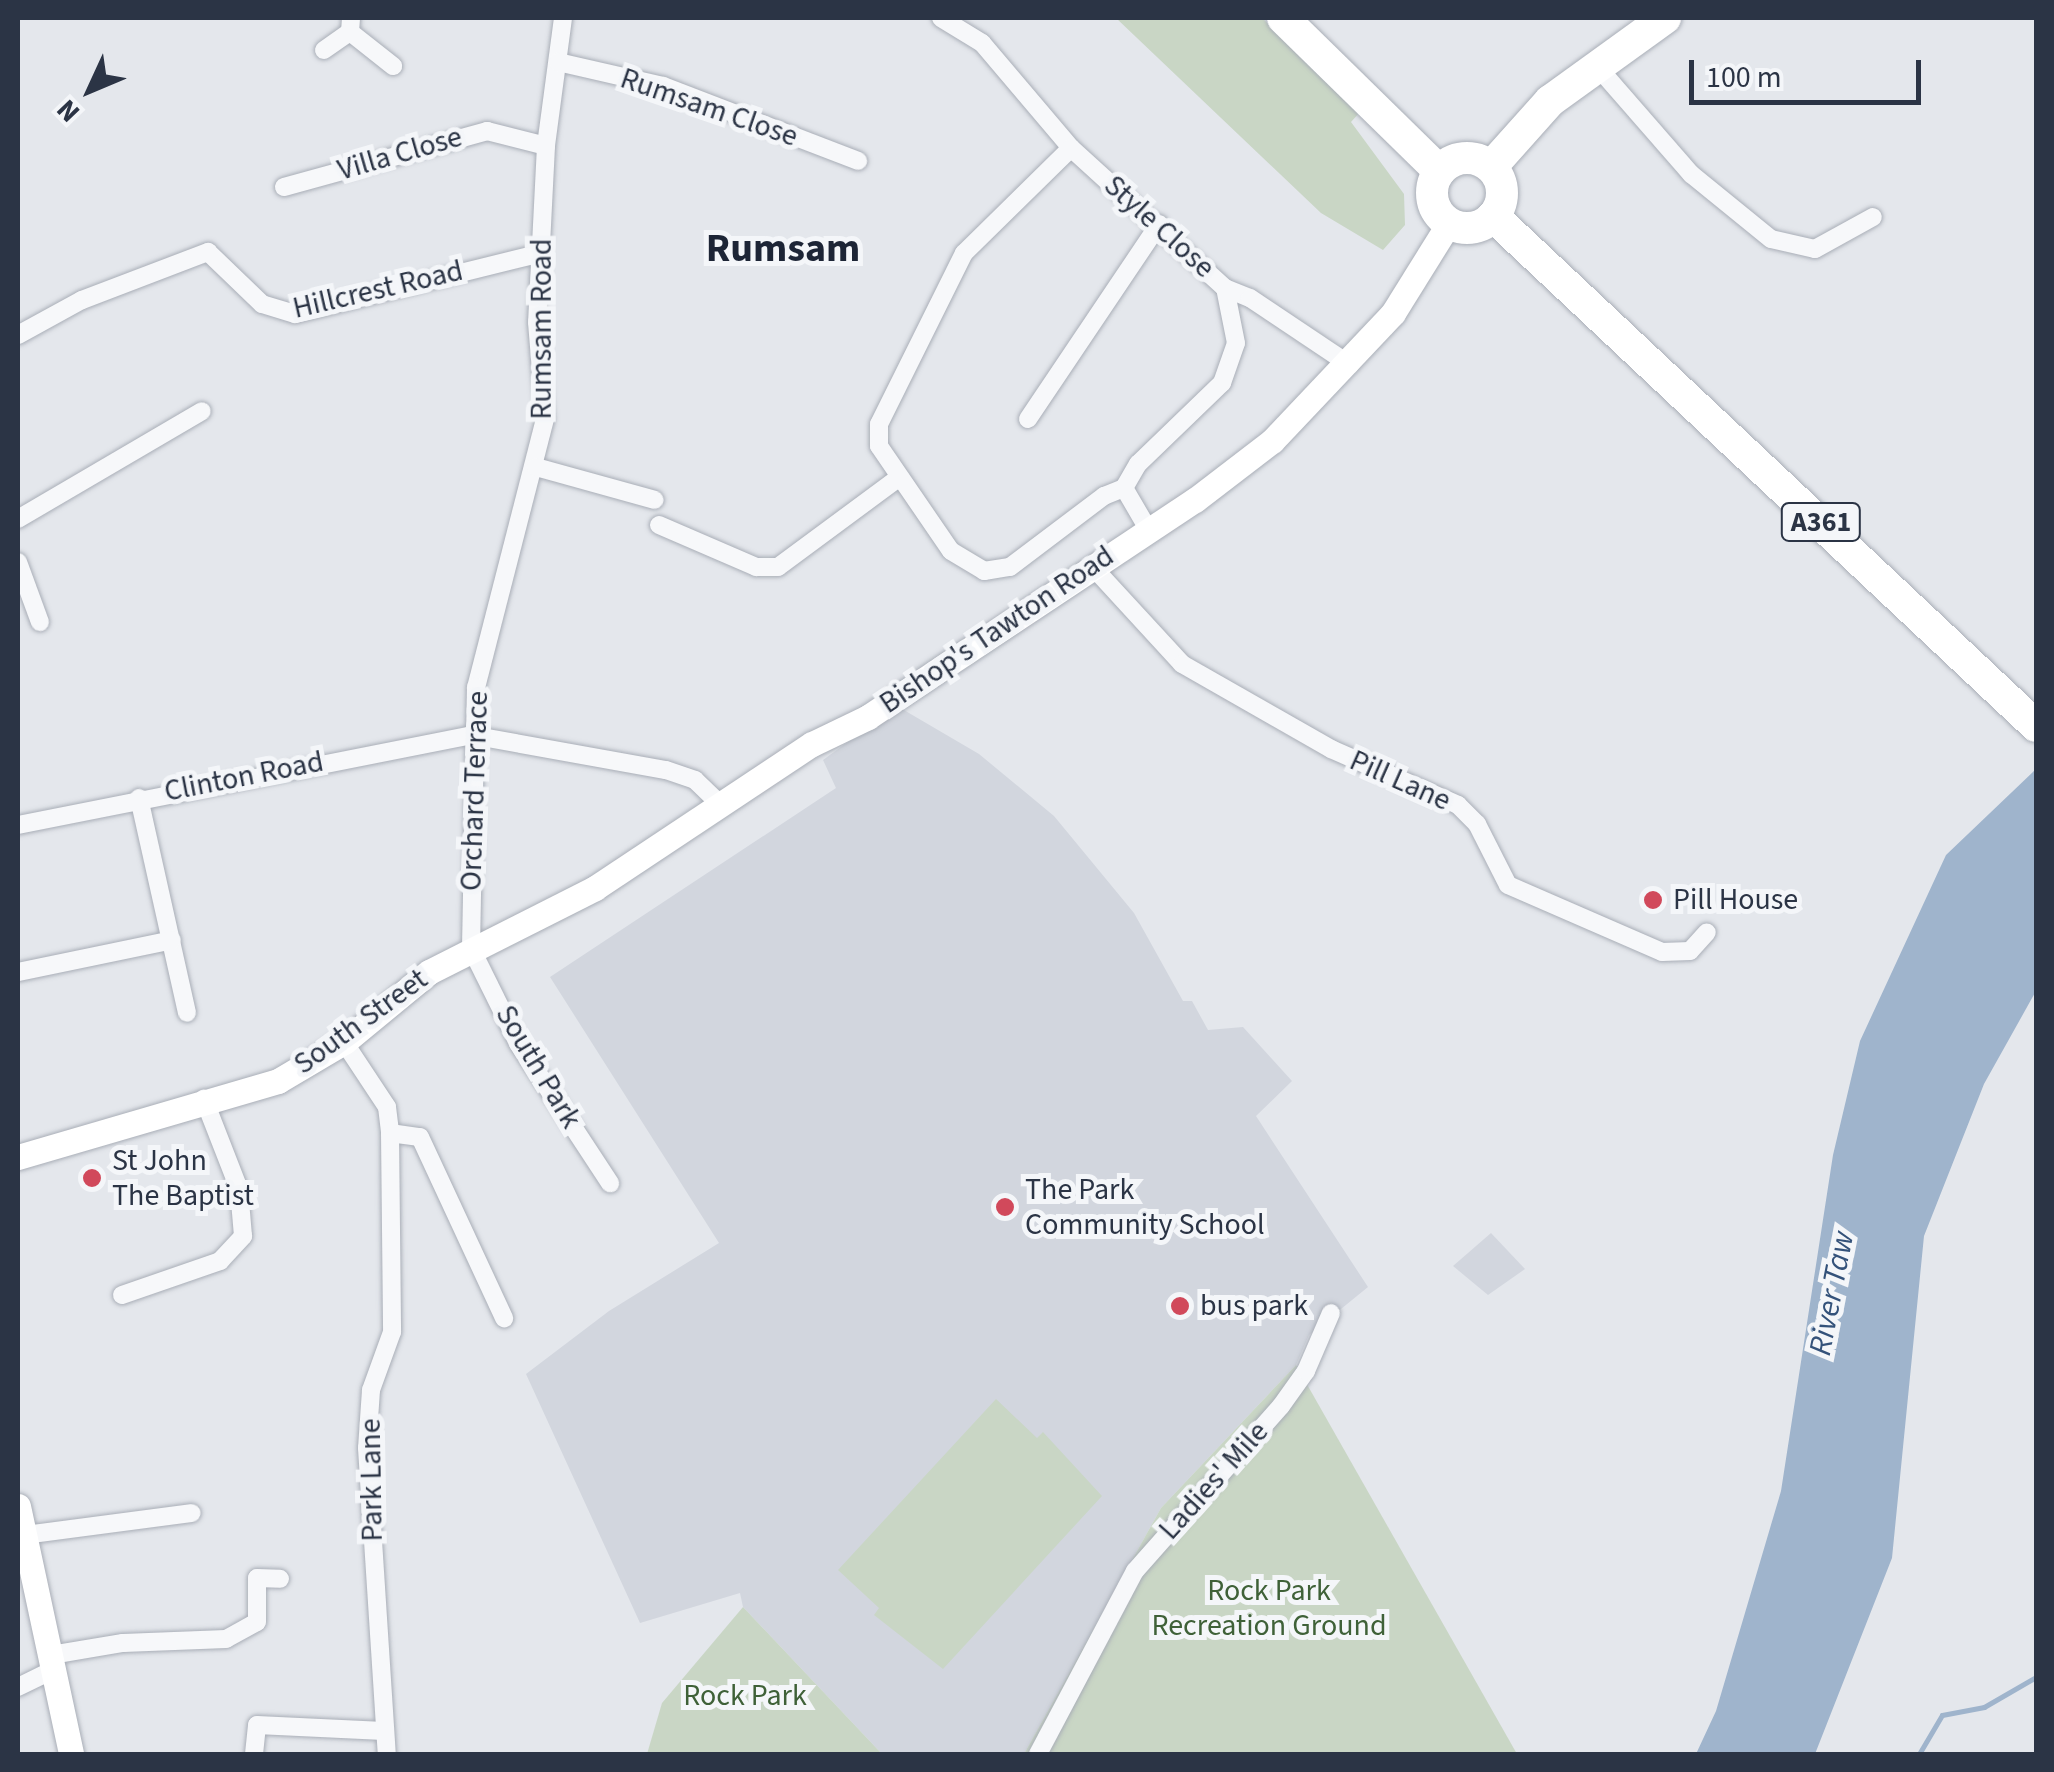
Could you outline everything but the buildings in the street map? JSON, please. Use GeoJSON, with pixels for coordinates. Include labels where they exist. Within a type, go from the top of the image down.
{"type":"FeatureCollection","features":[{"type":"Feature","properties":{"kind":"highway"},"geometry":{"type":"LineString","coordinates":[[1283,18],[1439,171]]}},
{"type":"Feature","properties":{"kind":"highway"},"geometry":{"type":"LineString","coordinates":[[1491,168],[1550,102],[1664,18]]}},
{"type":"Feature","properties":{"kind":"highway"},"geometry":{"type":"LineString","coordinates":[[1470,158],[1491,168],[1501,186],[1494,216],[1468,228],[1449,223],[1434,205],[1439,171],[1470,158]]}},
{"type":"Feature","properties":{"kind":"highway","name":"A361"},"geometry":{"type":"LineString","coordinates":[[1494,216],[2036,726]]}},
{"type":"Feature","properties":{"kind":"main road","name":"Bishop's Tawton Road"},"geometry":{"type":"LineString","coordinates":[[471,948],[594,888],[812,744],[868,717],[1272,441],[1350,365],[1424,270],[1449,223]]}},
{"type":"Feature","properties":{"kind":"main road","name":"South Street"},"geometry":{"type":"LineString","coordinates":[[18,1157],[278,1080],[344,1042],[430,972],[471,948]]}},
{"type":"Feature","properties":{"kind":"main road"},"geometry":{"type":"LineString","coordinates":[[18,1506],[70,1754]]}},
{"type":"Feature","properties":{"kind":"street","name":"Rumsam Road"},"geometry":{"type":"LineString","coordinates":[[504,577],[536,467],[545,419],[536,322],[546,146],[563,18]]}},
{"type":"Feature","properties":{"kind":"street","name":"Style Close"},"geometry":{"type":"LineString","coordinates":[[941,18],[982,43],[1071,148],[1225,288],[1250,298],[1350,365]]}},
{"type":"Feature","properties":{"kind":"street"},"geometry":{"type":"LineString","coordinates":[[324,50],[350,25],[393,66]]}},
{"type":"Feature","properties":{"kind":"street","name":"Rumsam Close"},"geometry":{"type":"LineString","coordinates":[[558,62],[663,86],[858,160]]}},
{"type":"Feature","properties":{"kind":"street"},"geometry":{"type":"LineString","coordinates":[[1596,65],[1691,174],[1771,239],[1815,249],[1873,217]]}},
{"type":"Feature","properties":{"kind":"street","name":"Villa Close"},"geometry":{"type":"LineString","coordinates":[[284,187],[314,188],[487,131],[546,146]]}},
{"type":"Feature","properties":{"kind":"street"},"geometry":{"type":"LineString","coordinates":[[1071,148],[954,272],[879,424],[881,453],[958,559],[993,571],[1010,567],[1104,496],[1124,488],[1138,464],[1206,405],[1222,383],[1236,343],[1225,288]]}},
{"type":"Feature","properties":{"kind":"street"},"geometry":{"type":"LineString","coordinates":[[1028,419],[1159,224]]}},
{"type":"Feature","properties":{"kind":"street","name":"Hillcrest Road"},"geometry":{"type":"LineString","coordinates":[[18,334],[82,300],[208,252],[234,270],[262,304],[295,314],[540,254]]}},
{"type":"Feature","properties":{"kind":"street"},"geometry":{"type":"LineString","coordinates":[[18,519],[202,411]]}},
{"type":"Feature","properties":{"kind":"street"},"geometry":{"type":"LineString","coordinates":[[536,467],[655,500]]}},
{"type":"Feature","properties":{"kind":"street"},"geometry":{"type":"LineString","coordinates":[[660,524],[756,567],[778,567],[897,478]]}},
{"type":"Feature","properties":{"kind":"street"},"geometry":{"type":"LineString","coordinates":[[1124,488],[1148,529]]}},
{"type":"Feature","properties":{"kind":"street"},"geometry":{"type":"LineString","coordinates":[[18,562],[40,622]]}},
{"type":"Feature","properties":{"kind":"street","name":"Pill Lane"},"geometry":{"type":"LineString","coordinates":[[1092,566],[1182,664],[1331,749],[1458,805],[1476,824],[1508,886],[1662,952],[1690,951],[1707,932]]}},
{"type":"Feature","properties":{"kind":"street","name":"Orchard Terrace"},"geometry":{"type":"LineString","coordinates":[[471,948],[472,735],[488,640],[504,577]]}},
{"type":"Feature","properties":{"kind":"street"},"geometry":{"type":"LineString","coordinates":[[472,735],[666,770],[695,780],[720,804]]}},
{"type":"Feature","properties":{"kind":"street","name":"Clinton Road"},"geometry":{"type":"LineString","coordinates":[[18,826],[139,798],[472,735]]}},
{"type":"Feature","properties":{"kind":"street"},"geometry":{"type":"LineString","coordinates":[[139,798],[187,1012]]}},
{"type":"Feature","properties":{"kind":"street"},"geometry":{"type":"LineString","coordinates":[[18,972],[172,940]]}},
{"type":"Feature","properties":{"kind":"street","name":"South Park"},"geometry":{"type":"LineString","coordinates":[[471,948],[518,1043],[610,1183]]}},
{"type":"Feature","properties":{"kind":"street","name":"Park Lane"},"geometry":{"type":"LineString","coordinates":[[344,1042],[387,1107],[390,1133],[392,1332],[372,1384],[367,1448],[386,1754]]}},
{"type":"Feature","properties":{"kind":"street"},"geometry":{"type":"LineString","coordinates":[[122,1295],[220,1261],[242,1236],[239,1189],[204,1099]]}},
{"type":"Feature","properties":{"kind":"street"},"geometry":{"type":"LineString","coordinates":[[390,1133],[420,1137],[504,1318]]}},
{"type":"Feature","properties":{"kind":"street","name":"Ladies' Mile"},"geometry":{"type":"LineString","coordinates":[[1038,1754],[1136,1572],[1280,1406],[1306,1371],[1332,1313]]}},
{"type":"Feature","properties":{"kind":"street"},"geometry":{"type":"LineString","coordinates":[[24,1549],[192,1513]]}},
{"type":"Feature","properties":{"kind":"street"},"geometry":{"type":"LineString","coordinates":[[18,1687],[52,1663],[123,1642],[226,1638],[257,1622],[257,1578],[280,1579]]}},
{"type":"Feature","properties":{"kind":"street"},"geometry":{"type":"LineString","coordinates":[[254,1754],[256,1725],[384,1732]]}},
{"type":"Feature","properties":{"kind":"shaded area","name":"The Park Community School"},"geometry":{"type":"Polygon","coordinates":[[[897,706],[979,754],[1054,816],[1134,913],[1183,1001],[1192,1001],[1208,1030],[1243,1027],[1292,1081],[1256,1116],[1368,1287],[1309,1335],[1296,1365],[1161,1508],[1024,1754],[882,1754],[743,1607],[740,1593],[640,1623],[526,1374],[609,1311],[719,1243],[550,977],[836,788],[823,760],[897,706]]]}},
{"type":"Feature","properties":{"kind":"shaded area"},"geometry":{"type":"Polygon","coordinates":[[[1491,1233],[1525,1269],[1488,1295],[1453,1266],[1491,1233]]]}},
{"type":"Feature","properties":{"kind":"green space"},"geometry":{"type":"Polygon","coordinates":[[[1116,18],[1262,18],[1360,112],[1351,122],[1404,194],[1405,225],[1383,250],[1321,213],[1116,18]]]}},
{"type":"Feature","properties":{"kind":"green space","name":"Rock Park Recreation Ground"},"geometry":{"type":"Polygon","coordinates":[[[1296,1365],[1517,1754],[1024,1754],[1161,1508],[1296,1365]]]}},
{"type":"Feature","properties":{"kind":"green space"},"geometry":{"type":"Polygon","coordinates":[[[996,1399],[1037,1438],[1043,1432],[1102,1496],[943,1669],[874,1615],[879,1608],[838,1570],[996,1399]]]}},
{"type":"Feature","properties":{"kind":"green space","name":"Rock Park"},"geometry":{"type":"Polygon","coordinates":[[[743,1607],[882,1754],[647,1754],[662,1703],[743,1607]]]}},
{"type":"Feature","properties":{"kind":"water","name":"River Taw"},"geometry":{"type":"Polygon","coordinates":[[[2036,769],[2036,991],[1984,1084],[1924,1236],[1892,1558],[1815,1754],[1696,1754],[1716,1711],[1781,1491],[1833,1155],[1860,1041],[1946,855],[2036,769]]]}},
{"type":"Feature","properties":{"kind":"waterway"},"geometry":{"type":"LineString","coordinates":[[1919,1754],[1942,1715],[1984,1707],[2036,1677]]}},
{"type":"Feature","properties":{"kind":"place","name":"Pill House"},"geometry":{"type":"Point","coordinates":[1653,900]}},
{"type":"Feature","properties":{"kind":"place","name":"St John The Baptist"},"geometry":{"type":"Point","coordinates":[92,1178]}},
{"type":"Feature","properties":{"kind":"place","name":"The Park Community School"},"geometry":{"type":"Point","coordinates":[1005,1207]}},
{"type":"Feature","properties":{"kind":"place","name":"bus park"},"geometry":{"type":"Point","coordinates":[1180,1306]}},
{"type":"Feature","properties":{"kind":"district","name":"Rumsam"},"geometry":{"type":"Point","coordinates":[783,249]}}]}
